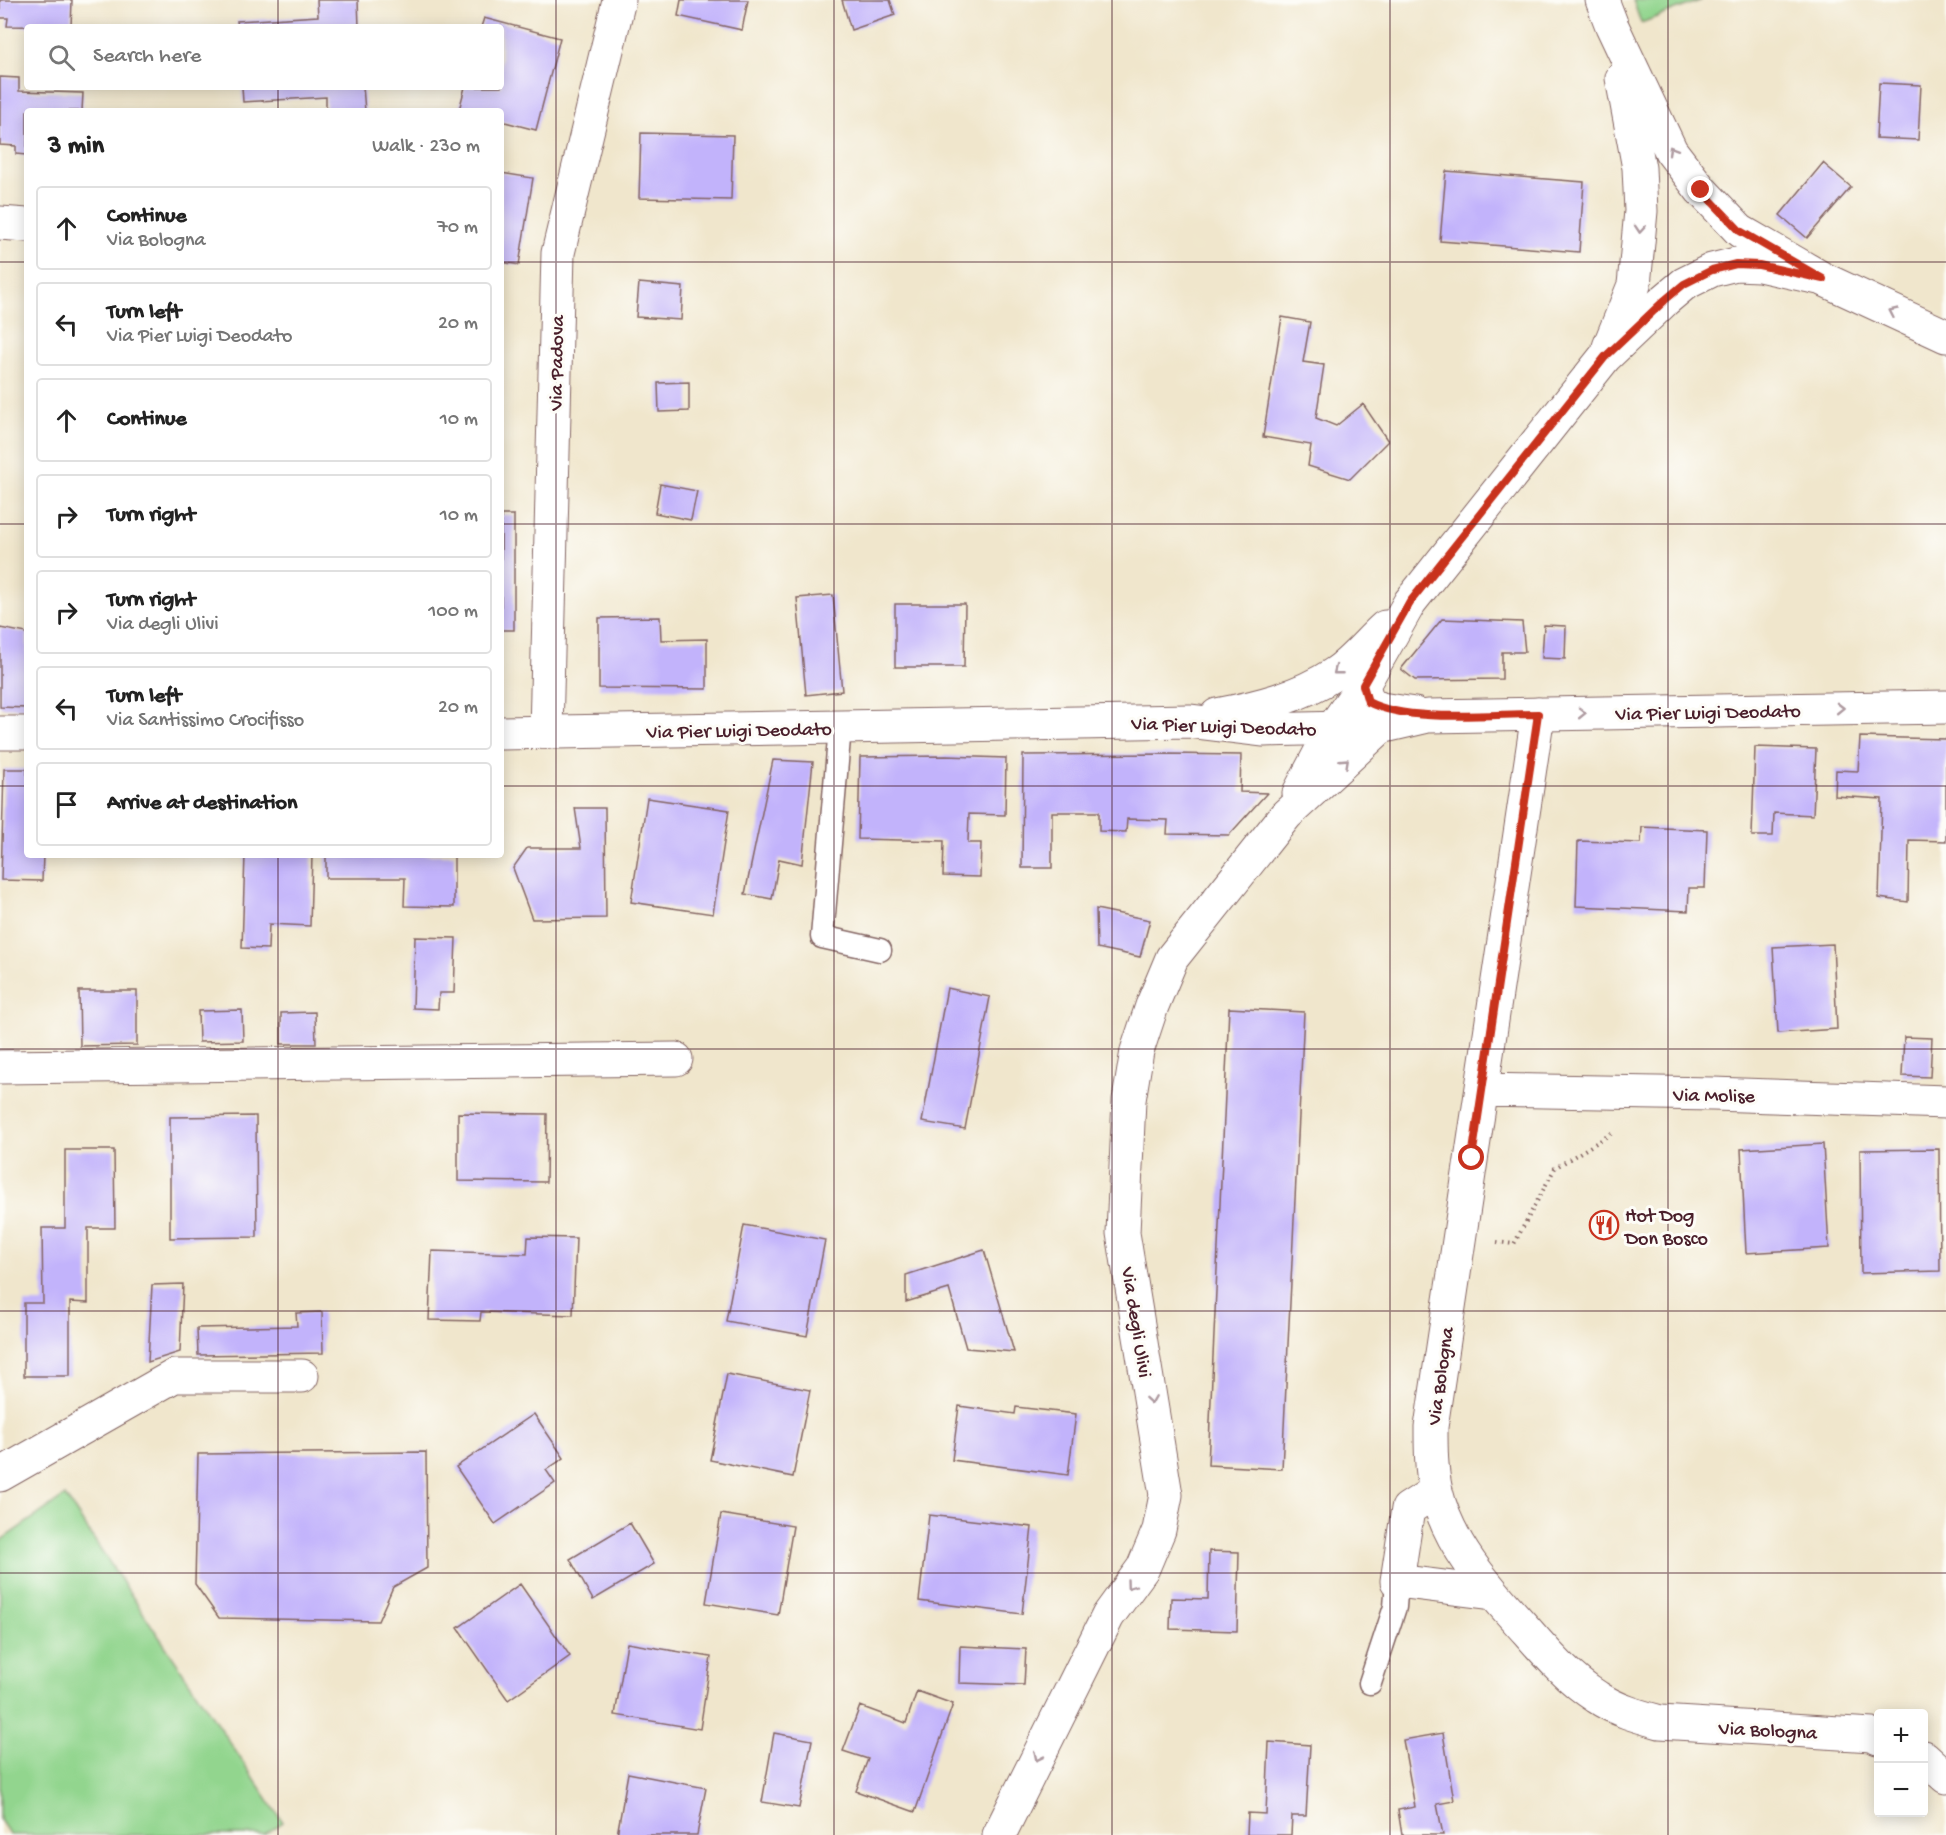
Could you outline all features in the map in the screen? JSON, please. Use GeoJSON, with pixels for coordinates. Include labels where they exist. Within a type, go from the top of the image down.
{"type":"FeatureCollection","features":[{"type":"Feature","properties":{"kind":"street","name":"Via Padova"},"geometry":{"type":"LineString","coordinates":[[546,732],[558,253],[619,0]]}},
{"type":"Feature","properties":{"kind":"street"},"geometry":{"type":"LineString","coordinates":[[1607,13],[1671,151],[1701,190],[1740,231],[1823,279],[1946,336]]}},
{"type":"Feature","properties":{"kind":"street"},"geometry":{"type":"LineString","coordinates":[[1605,357],[1634,285],[1641,211],[1639,168],[1607,13]]}},
{"type":"Feature","properties":{"kind":"street"},"geometry":{"type":"LineString","coordinates":[[0,223],[24,225]]}},
{"type":"Feature","properties":{"kind":"street"},"geometry":{"type":"LineString","coordinates":[[1189,721],[1264,706],[1336,674],[1410,602],[1605,357],[1684,284],[1712,270],[1736,264],[1759,265],[1823,279]]}},
{"type":"Feature","properties":{"kind":"street"},"geometry":{"type":"LineString","coordinates":[[1286,815],[1333,728],[1363,685],[1410,602]]}},
{"type":"Feature","properties":{"kind":"street"},"geometry":{"type":"LineString","coordinates":[[1363,685],[1368,702],[1381,709],[1428,716]]}},
{"type":"Feature","properties":{"kind":"street","name":"Via Pier Luigi Deodato"},"geometry":{"type":"LineString","coordinates":[[504,733],[1189,721],[1264,730],[1382,727],[1428,716],[1946,706]]}},
{"type":"Feature","properties":{"kind":"street","name":"Via Bologna"},"geometry":{"type":"LineString","coordinates":[[1538,714],[1431,1427],[1436,1491],[1448,1524],[1466,1558],[1493,1593],[1555,1662],[1597,1698],[1631,1714],[1660,1722],[1874,1736]]}},
{"type":"Feature","properties":{"kind":"street"},"geometry":{"type":"LineString","coordinates":[[1286,815],[1382,727]]}},
{"type":"Feature","properties":{"kind":"street"},"geometry":{"type":"LineString","coordinates":[[0,733],[24,733]]}},
{"type":"Feature","properties":{"kind":"street","name":"Via degli Ulivi"},"geometry":{"type":"LineString","coordinates":[[999,1835],[1108,1616],[1143,1568],[1159,1530],[1166,1495],[1123,1233],[1129,1100],[1137,1051],[1152,1006],[1172,958],[1286,815]]}},
{"type":"Feature","properties":{"kind":"street"},"geometry":{"type":"LineString","coordinates":[[0,1067],[676,1059]]}},
{"type":"Feature","properties":{"kind":"street","name":"Via Molise"},"geometry":{"type":"LineString","coordinates":[[1482,1090],[1713,1094],[1946,1102]]}},
{"type":"Feature","properties":{"kind":"street"},"geometry":{"type":"LineString","coordinates":[[0,1475],[174,1376],[302,1376]]}},
{"type":"Feature","properties":{"kind":"street"},"geometry":{"type":"LineString","coordinates":[[1436,1491],[1408,1509],[1397,1581],[1493,1593]]}},
{"type":"Feature","properties":{"kind":"street"},"geometry":{"type":"LineString","coordinates":[[1928,1761],[1946,1776]]}},
{"type":"Feature","properties":{"kind":"lane"},"geometry":{"type":"LineString","coordinates":[[840,727],[822,937],[880,950]]}},
{"type":"Feature","properties":{"kind":"lane"},"geometry":{"type":"LineString","coordinates":[[1370,1683],[1395,1607],[1397,1581]]}},
{"type":"Feature","properties":{"kind":"path"},"geometry":{"type":"LineString","coordinates":[[1492,1242],[1514,1244],[1555,1168],[1618,1129]]}},
{"type":"Feature","properties":{"kind":"green space"},"geometry":{"type":"Polygon","coordinates":[[[1633,0],[1702,0],[1641,23],[1633,0]]]}},
{"type":"Feature","properties":{"kind":"green space"},"geometry":{"type":"Polygon","coordinates":[[[65,1496],[283,1822],[264,1835],[10,1835],[0,1820],[0,1541],[65,1496]]]}},
{"type":"Feature","properties":{"kind":"building"},"geometry":{"type":"Polygon","coordinates":[[[0,0],[72,0],[71,24],[7,26],[8,18],[0,18],[0,0]]]}},
{"type":"Feature","properties":{"kind":"building"},"geometry":{"type":"Polygon","coordinates":[[[317,0],[358,0],[359,24],[238,24],[237,21],[318,16],[317,0]]]}},
{"type":"Feature","properties":{"kind":"building"},"geometry":{"type":"Polygon","coordinates":[[[681,0],[748,0],[742,30],[678,16],[681,0]]]}},
{"type":"Feature","properties":{"kind":"building"},"geometry":{"type":"Polygon","coordinates":[[[842,0],[890,0],[895,15],[851,30],[842,0]]]}},
{"type":"Feature","properties":{"kind":"building"},"geometry":{"type":"Polygon","coordinates":[[[484,18],[560,38],[536,130],[504,122],[504,108],[460,108],[464,90],[504,90],[504,24],[482,24],[484,18]]]}},
{"type":"Feature","properties":{"kind":"building"},"geometry":{"type":"Polygon","coordinates":[[[0,77],[19,78],[19,91],[83,93],[82,108],[24,108],[24,155],[16,154],[16,146],[0,145],[0,77]]]}},
{"type":"Feature","properties":{"kind":"building"},"geometry":{"type":"Polygon","coordinates":[[[1879,83],[1921,85],[1918,140],[1876,138],[1879,83]]]}},
{"type":"Feature","properties":{"kind":"building"},"geometry":{"type":"Polygon","coordinates":[[[242,90],[363,90],[365,108],[326,108],[326,97],[243,102],[242,90]]]}},
{"type":"Feature","properties":{"kind":"building"},"geometry":{"type":"Polygon","coordinates":[[[641,133],[733,135],[731,200],[639,198],[641,133]]]}},
{"type":"Feature","properties":{"kind":"building"},"geometry":{"type":"Polygon","coordinates":[[[1823,163],[1851,187],[1807,238],[1780,215],[1823,163]]]}},
{"type":"Feature","properties":{"kind":"building"},"geometry":{"type":"Polygon","coordinates":[[[1446,171],[1584,182],[1579,252],[1440,241],[1446,171]]]}},
{"type":"Feature","properties":{"kind":"building"},"geometry":{"type":"Polygon","coordinates":[[[504,173],[533,178],[519,265],[504,262],[504,173]]]}},
{"type":"Feature","properties":{"kind":"building"},"geometry":{"type":"Polygon","coordinates":[[[639,283],[683,287],[681,320],[636,317],[639,283]]]}},
{"type":"Feature","properties":{"kind":"building"},"geometry":{"type":"Polygon","coordinates":[[[1282,317],[1310,322],[1303,362],[1324,365],[1316,418],[1336,426],[1363,404],[1388,441],[1350,479],[1308,466],[1311,445],[1263,437],[1282,317]]]}},
{"type":"Feature","properties":{"kind":"building"},"geometry":{"type":"Polygon","coordinates":[[[689,382],[689,411],[659,412],[658,383],[689,382]]]}},
{"type":"Feature","properties":{"kind":"building"},"geometry":{"type":"Polygon","coordinates":[[[660,484],[697,491],[691,520],[655,513],[660,484]]]}},
{"type":"Feature","properties":{"kind":"building"},"geometry":{"type":"Polygon","coordinates":[[[504,515],[514,515],[514,630],[504,630],[504,515]]]}},
{"type":"Feature","properties":{"kind":"building"},"geometry":{"type":"Polygon","coordinates":[[[833,595],[842,691],[806,695],[797,598],[833,595]]]}},
{"type":"Feature","properties":{"kind":"building"},"geometry":{"type":"Polygon","coordinates":[[[895,604],[965,604],[964,667],[895,667],[895,604]]]}},
{"type":"Feature","properties":{"kind":"building"},"geometry":{"type":"Polygon","coordinates":[[[660,617],[661,640],[707,639],[707,689],[599,688],[599,618],[660,617]]]}},
{"type":"Feature","properties":{"kind":"building"},"geometry":{"type":"Polygon","coordinates":[[[1442,619],[1522,622],[1525,652],[1502,652],[1502,679],[1415,680],[1401,669],[1442,619]]]}},
{"type":"Feature","properties":{"kind":"building"},"geometry":{"type":"Polygon","coordinates":[[[1544,625],[1566,626],[1565,659],[1542,658],[1544,625]]]}},
{"type":"Feature","properties":{"kind":"building"},"geometry":{"type":"Polygon","coordinates":[[[0,628],[24,632],[24,708],[0,707],[0,628]]]}},
{"type":"Feature","properties":{"kind":"building"},"geometry":{"type":"Polygon","coordinates":[[[1860,737],[1946,739],[1946,841],[1909,840],[1908,902],[1879,898],[1882,799],[1835,796],[1836,770],[1858,771],[1860,737]]]}},
{"type":"Feature","properties":{"kind":"building"},"geometry":{"type":"Polygon","coordinates":[[[1755,747],[1816,749],[1813,815],[1774,813],[1773,836],[1752,836],[1755,747]]]}},
{"type":"Feature","properties":{"kind":"building"},"geometry":{"type":"Polygon","coordinates":[[[1023,755],[1241,755],[1240,792],[1267,793],[1229,835],[1167,834],[1168,820],[1127,819],[1126,832],[1099,831],[1099,812],[1052,812],[1052,868],[1022,868],[1023,755]]]}},
{"type":"Feature","properties":{"kind":"building"},"geometry":{"type":"Polygon","coordinates":[[[860,757],[1006,758],[1005,815],[969,814],[968,843],[981,843],[980,877],[943,876],[944,841],[858,839],[860,757]]]}},
{"type":"Feature","properties":{"kind":"building"},"geometry":{"type":"Polygon","coordinates":[[[773,760],[813,762],[802,864],[779,859],[772,899],[745,894],[773,760]]]}},
{"type":"Feature","properties":{"kind":"building"},"geometry":{"type":"Polygon","coordinates":[[[4,769],[24,769],[24,858],[43,858],[42,881],[1,880],[4,769]]]}},
{"type":"Feature","properties":{"kind":"building"},"geometry":{"type":"Polygon","coordinates":[[[647,798],[729,810],[713,914],[631,902],[647,798]]]}},
{"type":"Feature","properties":{"kind":"building"},"geometry":{"type":"Polygon","coordinates":[[[575,808],[605,808],[606,918],[532,919],[513,868],[527,848],[581,848],[575,808]]]}},
{"type":"Feature","properties":{"kind":"building"},"geometry":{"type":"Polygon","coordinates":[[[1642,827],[1707,830],[1705,888],[1689,888],[1688,911],[1576,906],[1578,841],[1641,843],[1642,827]]]}},
{"type":"Feature","properties":{"kind":"building"},"geometry":{"type":"Polygon","coordinates":[[[245,858],[312,858],[310,926],[269,924],[268,949],[242,948],[245,858]]]}},
{"type":"Feature","properties":{"kind":"building"},"geometry":{"type":"Polygon","coordinates":[[[326,858],[454,858],[454,907],[404,906],[405,878],[326,878],[326,858]]]}},
{"type":"Feature","properties":{"kind":"building"},"geometry":{"type":"Polygon","coordinates":[[[1096,909],[1150,920],[1140,957],[1097,948],[1096,909]]]}},
{"type":"Feature","properties":{"kind":"building"},"geometry":{"type":"Polygon","coordinates":[[[415,937],[456,938],[454,993],[439,993],[438,1009],[413,1008],[415,937]]]}},
{"type":"Feature","properties":{"kind":"building"},"geometry":{"type":"Polygon","coordinates":[[[1833,944],[1837,1029],[1778,1033],[1773,947],[1833,944]]]}},
{"type":"Feature","properties":{"kind":"building"},"geometry":{"type":"Polygon","coordinates":[[[947,988],[990,997],[965,1129],[922,1122],[947,988]]]}},
{"type":"Feature","properties":{"kind":"building"},"geometry":{"type":"Polygon","coordinates":[[[79,991],[137,991],[137,1045],[80,1046],[79,991]]]}},
{"type":"Feature","properties":{"kind":"building"},"geometry":{"type":"Polygon","coordinates":[[[1229,1008],[1304,1012],[1282,1469],[1208,1465],[1229,1008]]]}},
{"type":"Feature","properties":{"kind":"building"},"geometry":{"type":"Polygon","coordinates":[[[242,1010],[243,1041],[199,1042],[198,1011],[242,1010]]]}},
{"type":"Feature","properties":{"kind":"building"},"geometry":{"type":"Polygon","coordinates":[[[315,1012],[316,1044],[281,1044],[281,1013],[315,1012]]]}},
{"type":"Feature","properties":{"kind":"building"},"geometry":{"type":"Polygon","coordinates":[[[1904,1037],[1932,1038],[1930,1077],[1902,1076],[1904,1037]]]}},
{"type":"Feature","properties":{"kind":"building"},"geometry":{"type":"Polygon","coordinates":[[[458,1113],[547,1114],[546,1182],[458,1181],[458,1113]]]}},
{"type":"Feature","properties":{"kind":"building"},"geometry":{"type":"Polygon","coordinates":[[[256,1116],[257,1237],[170,1238],[170,1117],[256,1116]]]}},
{"type":"Feature","properties":{"kind":"building"},"geometry":{"type":"Polygon","coordinates":[[[1823,1144],[1829,1248],[1746,1253],[1741,1149],[1823,1144]]]}},
{"type":"Feature","properties":{"kind":"building"},"geometry":{"type":"Polygon","coordinates":[[[1939,1149],[1940,1271],[1861,1273],[1860,1150],[1939,1149]]]}},
{"type":"Feature","properties":{"kind":"building"},"geometry":{"type":"Polygon","coordinates":[[[65,1150],[114,1150],[115,1228],[88,1228],[88,1303],[70,1302],[70,1376],[24,1376],[24,1303],[43,1303],[42,1228],[65,1228],[65,1150]]]}},
{"type":"Feature","properties":{"kind":"building"},"geometry":{"type":"Polygon","coordinates":[[[744,1225],[825,1240],[807,1336],[726,1321],[744,1225]]]}},
{"type":"Feature","properties":{"kind":"building"},"geometry":{"type":"Polygon","coordinates":[[[528,1237],[576,1238],[573,1315],[481,1312],[480,1321],[429,1320],[432,1251],[527,1254],[528,1237]]]}},
{"type":"Feature","properties":{"kind":"building"},"geometry":{"type":"Polygon","coordinates":[[[984,1250],[1014,1352],[966,1348],[949,1289],[906,1302],[906,1275],[984,1250]]]}},
{"type":"Feature","properties":{"kind":"building"},"geometry":{"type":"Polygon","coordinates":[[[183,1284],[180,1352],[148,1362],[152,1285],[183,1284]]]}},
{"type":"Feature","properties":{"kind":"building"},"geometry":{"type":"Polygon","coordinates":[[[322,1312],[323,1353],[198,1355],[197,1328],[297,1326],[296,1313],[322,1312]]]}},
{"type":"Feature","properties":{"kind":"building"},"geometry":{"type":"Polygon","coordinates":[[[727,1374],[810,1390],[793,1477],[710,1460],[727,1374]]]}},
{"type":"Feature","properties":{"kind":"building"},"geometry":{"type":"Polygon","coordinates":[[[959,1406],[1015,1414],[1016,1407],[1076,1414],[1068,1475],[952,1460],[959,1406]]]}},
{"type":"Feature","properties":{"kind":"building"},"geometry":{"type":"Polygon","coordinates":[[[534,1414],[564,1458],[546,1470],[555,1483],[495,1524],[456,1467],[534,1414]]]}},
{"type":"Feature","properties":{"kind":"building"},"geometry":{"type":"Polygon","coordinates":[[[426,1452],[427,1568],[393,1587],[378,1621],[219,1618],[195,1584],[198,1454],[426,1452]]]}},
{"type":"Feature","properties":{"kind":"building"},"geometry":{"type":"Polygon","coordinates":[[[721,1514],[793,1526],[778,1615],[706,1603],[721,1514]]]}},
{"type":"Feature","properties":{"kind":"building"},"geometry":{"type":"Polygon","coordinates":[[[929,1515],[1032,1527],[1022,1614],[919,1601],[929,1515]]]}},
{"type":"Feature","properties":{"kind":"building"},"geometry":{"type":"Polygon","coordinates":[[[630,1523],[654,1564],[593,1600],[570,1559],[630,1523]]]}},
{"type":"Feature","properties":{"kind":"building"},"geometry":{"type":"Polygon","coordinates":[[[1209,1551],[1239,1552],[1237,1631],[1170,1629],[1171,1598],[1208,1599],[1209,1551]]]}},
{"type":"Feature","properties":{"kind":"building"},"geometry":{"type":"Polygon","coordinates":[[[520,1584],[570,1656],[508,1700],[458,1628],[520,1584]]]}},
{"type":"Feature","properties":{"kind":"building"},"geometry":{"type":"Polygon","coordinates":[[[627,1643],[711,1657],[700,1729],[615,1715],[627,1643]]]}},
{"type":"Feature","properties":{"kind":"building"},"geometry":{"type":"Polygon","coordinates":[[[960,1646],[1026,1649],[1024,1685],[959,1683],[960,1646]]]}},
{"type":"Feature","properties":{"kind":"building"},"geometry":{"type":"Polygon","coordinates":[[[917,1691],[953,1704],[915,1812],[856,1791],[868,1759],[843,1751],[860,1706],[906,1723],[917,1691]]]}},
{"type":"Feature","properties":{"kind":"building"},"geometry":{"type":"Polygon","coordinates":[[[774,1733],[812,1740],[799,1808],[762,1802],[774,1733]]]}},
{"type":"Feature","properties":{"kind":"building"},"geometry":{"type":"Polygon","coordinates":[[[1443,1733],[1454,1801],[1437,1804],[1443,1835],[1402,1835],[1398,1810],[1415,1807],[1403,1740],[1443,1733]]]}},
{"type":"Feature","properties":{"kind":"building"},"geometry":{"type":"Polygon","coordinates":[[[1269,1742],[1310,1745],[1306,1816],[1292,1816],[1291,1835],[1247,1835],[1248,1813],[1266,1814],[1269,1742]]]}},
{"type":"Feature","properties":{"kind":"building"},"geometry":{"type":"Polygon","coordinates":[[[628,1773],[706,1788],[697,1835],[617,1835],[628,1773]]]}},
{"type":"Feature","properties":{"kind":"place","name":"Hot Dog Don Bosco"},"geometry":{"type":"Point","coordinates":[1604,1225]}},
{"type":"Feature","properties":{"kind":"route"},"geometry":{"type":"LineString","coordinates":[[1472,1158],[1538,714],[1428,716],[1381,709],[1368,702],[1363,685],[1410,602],[1605,357],[1665,300],[1684,284],[1712,270],[1736,264],[1759,265],[1823,279],[1740,231],[1701,190]]}}]}
